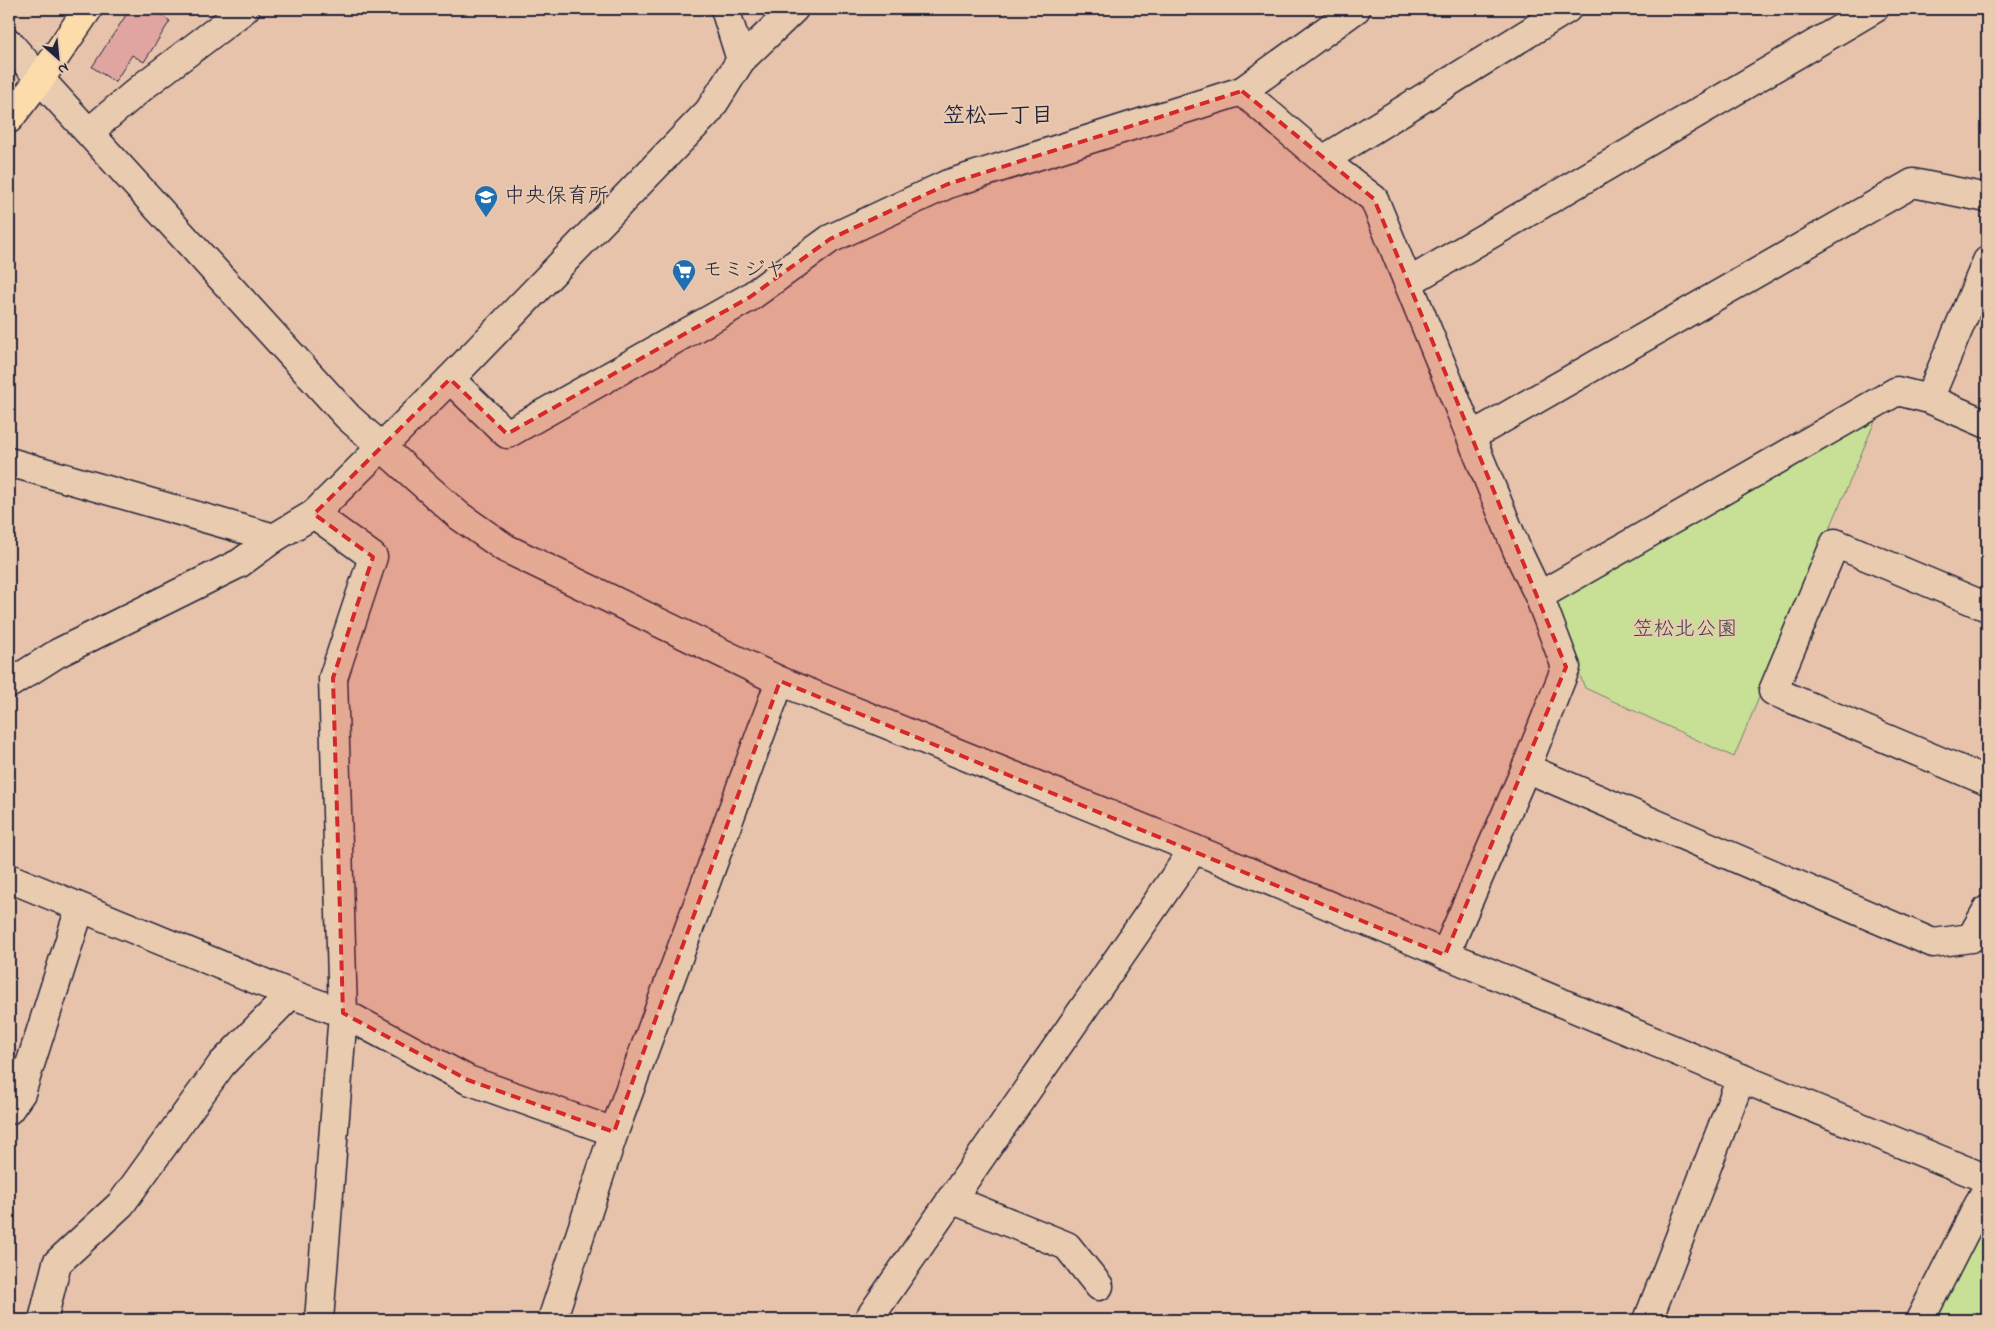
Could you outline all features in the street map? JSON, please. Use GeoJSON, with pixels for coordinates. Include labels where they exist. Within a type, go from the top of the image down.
{"type":"FeatureCollection","features":[{"type":"Feature","properties":{"kind":"main road"},"geometry":{"type":"LineString","coordinates":[[9,120],[88,9]]}},
{"type":"Feature","properties":{"kind":"street"},"geometry":{"type":"LineString","coordinates":[[89,132],[146,84],[245,9]]}},
{"type":"Feature","properties":{"kind":"street"},"geometry":{"type":"LineString","coordinates":[[725,9],[741,60]]}},
{"type":"Feature","properties":{"kind":"street"},"geometry":{"type":"LineString","coordinates":[[9,684],[58,653],[240,563],[274,538],[314,514],[450,379],[709,111],[741,60],[794,9]]}},
{"type":"Feature","properties":{"kind":"street"},"geometry":{"type":"LineString","coordinates":[[450,379],[507,434],[750,297],[830,239],[948,184],[1245,90],[1356,9]]}},
{"type":"Feature","properties":{"kind":"street"},"geometry":{"type":"LineString","coordinates":[[1323,160],[1567,9]]}},
{"type":"Feature","properties":{"kind":"street"},"geometry":{"type":"LineString","coordinates":[[1409,282],[1874,9]]}},
{"type":"Feature","properties":{"kind":"street"},"geometry":{"type":"LineString","coordinates":[[9,43],[348,417],[458,515],[505,548],[780,681],[1194,849],[1987,1179]]}},
{"type":"Feature","properties":{"kind":"street"},"geometry":{"type":"LineString","coordinates":[[1245,90],[1323,160],[1374,199],[1517,550],[1539,596],[1566,667],[1526,768],[1445,955]]}},
{"type":"Feature","properties":{"kind":"street"},"geometry":{"type":"LineString","coordinates":[[1472,436],[1913,183],[1987,198]]}},
{"type":"Feature","properties":{"kind":"street"},"geometry":{"type":"LineString","coordinates":[[1929,399],[1987,261]]}},
{"type":"Feature","properties":{"kind":"street"},"geometry":{"type":"LineString","coordinates":[[1539,596],[1898,391],[1929,399],[1987,424]]}},
{"type":"Feature","properties":{"kind":"street"},"geometry":{"type":"LineString","coordinates":[[9,462],[274,538]]}},
{"type":"Feature","properties":{"kind":"street"},"geometry":{"type":"LineString","coordinates":[[314,514],[373,557],[333,678],[343,1013],[319,1320]]}},
{"type":"Feature","properties":{"kind":"street"},"geometry":{"type":"LineString","coordinates":[[1987,607],[1835,543],[1773,691],[1987,781]]}},
{"type":"Feature","properties":{"kind":"street"},"geometry":{"type":"LineString","coordinates":[[552,1320],[614,1132],[780,681]]}},
{"type":"Feature","properties":{"kind":"street"},"geometry":{"type":"LineString","coordinates":[[1526,768],[1933,943],[1970,938],[1987,910]]}},
{"type":"Feature","properties":{"kind":"street"},"geometry":{"type":"LineString","coordinates":[[868,1320],[1194,849]]}},
{"type":"Feature","properties":{"kind":"street"},"geometry":{"type":"LineString","coordinates":[[9,878],[291,994],[343,1013],[468,1080],[614,1132]]}},
{"type":"Feature","properties":{"kind":"street"},"geometry":{"type":"LineString","coordinates":[[9,1110],[21,1093],[80,908]]}},
{"type":"Feature","properties":{"kind":"street"},"geometry":{"type":"LineString","coordinates":[[43,1320],[57,1263],[122,1204],[222,1064],[291,994]]}},
{"type":"Feature","properties":{"kind":"street"},"geometry":{"type":"LineString","coordinates":[[1648,1320],[1741,1078]]}},
{"type":"Feature","properties":{"kind":"street"},"geometry":{"type":"LineString","coordinates":[[1920,1320],[1987,1188]]}},
{"type":"Feature","properties":{"kind":"street"},"geometry":{"type":"LineString","coordinates":[[951,1199],[1067,1246],[1099,1286]]}},
{"type":"Feature","properties":{"kind":"highlighted area"},"geometry":{"type":"Polygon","coordinates":[[[1242,91],[1374,199],[1566,667],[1445,955],[780,681],[614,1132],[468,1080],[343,1013],[333,678],[373,557],[314,514],[450,379],[507,434],[750,297],[830,239],[948,184],[1242,91]]]}},
{"type":"Feature","properties":{"kind":"green space","name":"笠松北公園"},"geometry":{"type":"Polygon","coordinates":[[[1875,421],[1734,757],[1585,688],[1549,597],[1875,421]]]}},
{"type":"Feature","properties":{"kind":"green space"},"geometry":{"type":"Polygon","coordinates":[[[1984,1223],[1987,1226],[1987,1320],[1936,1320],[1984,1223]]]}},
{"type":"Feature","properties":{"kind":"building"},"geometry":{"type":"Polygon","coordinates":[[[130,9],[152,9],[170,21],[144,62],[132,55],[115,82],[92,67],[130,9]]]}},
{"type":"Feature","properties":{"kind":"place","name":"中央保育所"},"geometry":{"type":"Point","coordinates":[486,218]}},
{"type":"Feature","properties":{"kind":"place","name":"モミジヤ"},"geometry":{"type":"Point","coordinates":[684,292]}},
{"type":"Feature","properties":{"kind":"district","name":"笠松一丁目"},"geometry":{"type":"Point","coordinates":[998,117]}}]}
